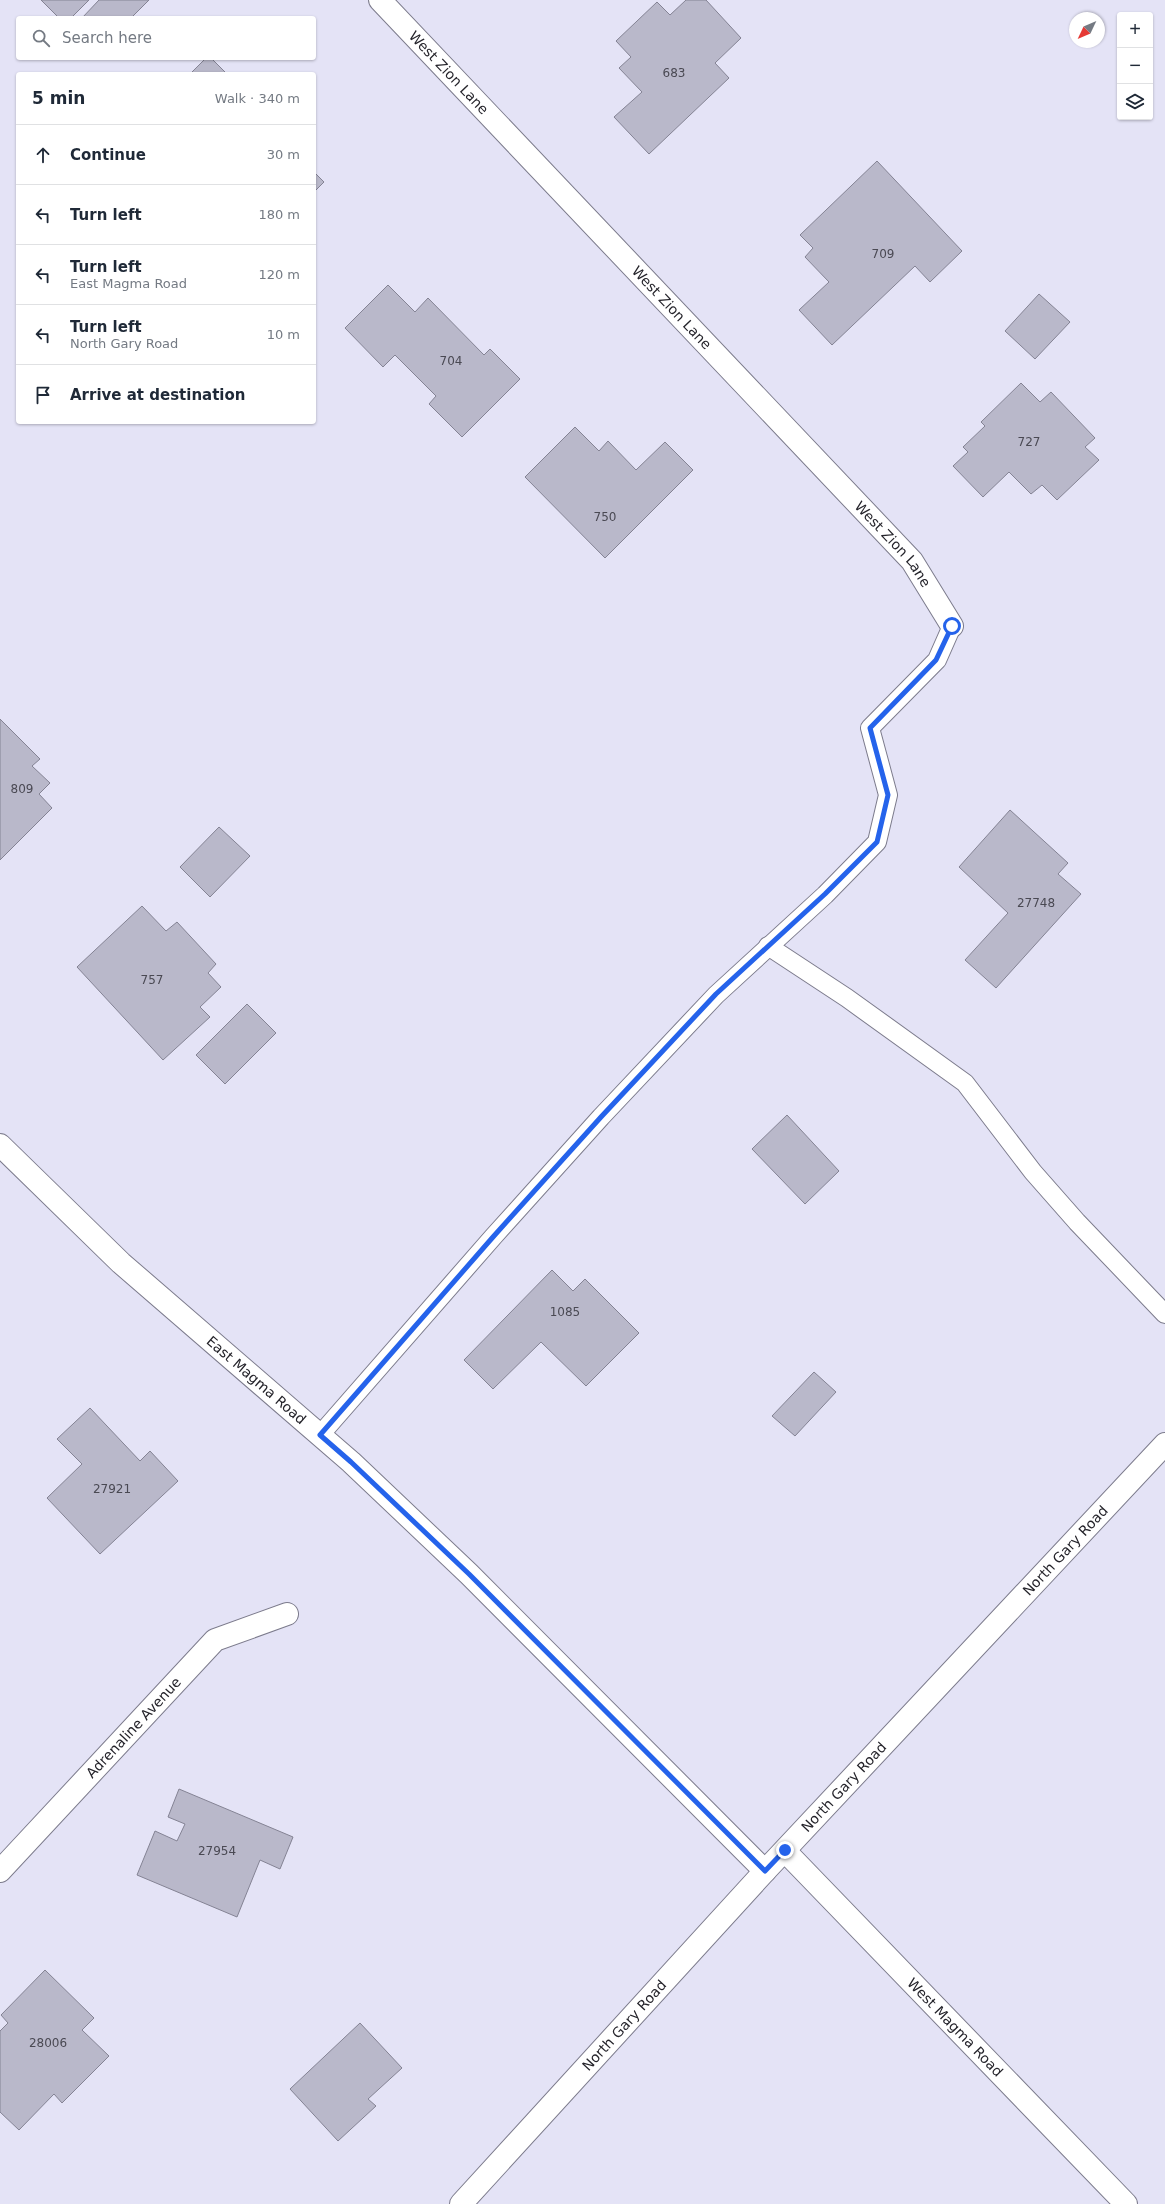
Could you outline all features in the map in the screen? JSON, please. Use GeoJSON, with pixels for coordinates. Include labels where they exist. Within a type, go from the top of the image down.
{"type":"FeatureCollection","features":[{"type":"Feature","properties":{"kind":"street","name":"West Zion Lane"},"geometry":{"type":"LineString","coordinates":[[380,0],[912,561],[952,626]]}},
{"type":"Feature","properties":{"kind":"street","name":"East Magma Road"},"geometry":{"type":"LineString","coordinates":[[0,1145],[121,1263],[351,1462],[469,1574],[765,1871]]}},
{"type":"Feature","properties":{"kind":"street","name":"North Gary Road"},"geometry":{"type":"LineString","coordinates":[[461,2204],[765,1871],[1165,1444]]}},
{"type":"Feature","properties":{"kind":"street","name":"Adrenaline Avenue"},"geometry":{"type":"LineString","coordinates":[[0,1871],[215,1640],[287,1614]]}},
{"type":"Feature","properties":{"kind":"street","name":"West Magma Road"},"geometry":{"type":"LineString","coordinates":[[785,1850],[1126,2204]]}},
{"type":"Feature","properties":{"kind":"lane"},"geometry":{"type":"LineString","coordinates":[[320,1435],[601,1117],[716,994],[825,894],[877,842],[888,795],[870,728],[936,660],[952,626]]}},
{"type":"Feature","properties":{"kind":"lane"},"geometry":{"type":"LineString","coordinates":[[768,946],[847,998],[965,1083],[1038,1177],[1077,1222],[1164,1312]]}},
{"type":"Feature","properties":{"kind":"building"},"geometry":{"type":"Polygon","coordinates":[[[41,0],[89,0],[73,16],[57,16],[41,0]]]}},
{"type":"Feature","properties":{"kind":"building"},"geometry":{"type":"Polygon","coordinates":[[[99,0],[149,0],[133,16],[84,16],[99,0]]]}},
{"type":"Feature","properties":{"kind":"building"},"geometry":{"type":"Polygon","coordinates":[[[686,0],[706,0],[741,38],[715,63],[729,78],[649,154],[614,117],[642,92],[619,68],[631,57],[616,41],[657,2],[670,15],[686,0]]]}},
{"type":"Feature","properties":{"kind":"building"},"geometry":{"type":"Polygon","coordinates":[[[204,60],[213,60],[225,72],[192,72],[204,60]]]}},
{"type":"Feature","properties":{"kind":"building"},"geometry":{"type":"Polygon","coordinates":[[[877,161],[962,251],[930,282],[915,266],[832,345],[799,310],[829,282],[805,257],[813,248],[800,235],[877,161]]]}},
{"type":"Feature","properties":{"kind":"building"},"geometry":{"type":"Polygon","coordinates":[[[316,174],[324,182],[316,190],[316,174]]]}},
{"type":"Feature","properties":{"kind":"building"},"geometry":{"type":"Polygon","coordinates":[[[388,285],[415,312],[428,298],[484,355],[490,349],[520,379],[462,437],[429,404],[436,396],[395,355],[383,367],[345,328],[388,285]]]}},
{"type":"Feature","properties":{"kind":"building"},"geometry":{"type":"Polygon","coordinates":[[[1039,294],[1070,322],[1035,359],[1005,331],[1039,294]]]}},
{"type":"Feature","properties":{"kind":"building"},"geometry":{"type":"Polygon","coordinates":[[[1021,383],[1040,402],[1051,392],[1095,438],[1085,447],[1099,460],[1057,500],[1042,485],[1031,494],[1009,472],[983,497],[953,466],[968,452],[963,447],[985,426],[981,422],[1021,383]]]}},
{"type":"Feature","properties":{"kind":"building"},"geometry":{"type":"Polygon","coordinates":[[[575,427],[599,451],[608,441],[636,470],[665,442],[693,470],[605,558],[525,477],[575,427]]]}},
{"type":"Feature","properties":{"kind":"building"},"geometry":{"type":"Polygon","coordinates":[[[0,719],[40,759],[32,766],[50,783],[39,794],[52,808],[0,860],[0,719]]]}},
{"type":"Feature","properties":{"kind":"building"},"geometry":{"type":"Polygon","coordinates":[[[1010,810],[1068,863],[1058,874],[1081,894],[996,988],[965,960],[1008,913],[959,867],[1010,810]]]}},
{"type":"Feature","properties":{"kind":"building"},"geometry":{"type":"Polygon","coordinates":[[[219,827],[250,856],[210,897],[180,867],[219,827]]]}},
{"type":"Feature","properties":{"kind":"building"},"geometry":{"type":"Polygon","coordinates":[[[142,906],[166,931],[177,922],[216,964],[208,973],[221,987],[200,1007],[210,1017],[163,1060],[77,967],[142,906]]]}},
{"type":"Feature","properties":{"kind":"building"},"geometry":{"type":"Polygon","coordinates":[[[247,1004],[276,1033],[225,1084],[196,1055],[247,1004]]]}},
{"type":"Feature","properties":{"kind":"building"},"geometry":{"type":"Polygon","coordinates":[[[787,1115],[839,1171],[805,1204],[752,1149],[787,1115]]]}},
{"type":"Feature","properties":{"kind":"building"},"geometry":{"type":"Polygon","coordinates":[[[552,1270],[573,1291],[585,1279],[639,1333],[586,1386],[541,1342],[493,1389],[464,1360],[552,1270]]]}},
{"type":"Feature","properties":{"kind":"building"},"geometry":{"type":"Polygon","coordinates":[[[814,1372],[836,1392],[795,1436],[772,1416],[814,1372]]]}},
{"type":"Feature","properties":{"kind":"building"},"geometry":{"type":"Polygon","coordinates":[[[90,1408],[140,1461],[150,1451],[178,1481],[100,1554],[47,1498],[82,1464],[57,1439],[90,1408]]]}},
{"type":"Feature","properties":{"kind":"building"},"geometry":{"type":"Polygon","coordinates":[[[179,1789],[293,1837],[280,1869],[260,1860],[237,1917],[137,1875],[155,1831],[177,1841],[185,1824],[168,1817],[179,1789]]]}},
{"type":"Feature","properties":{"kind":"building"},"geometry":{"type":"Polygon","coordinates":[[[45,1970],[94,2018],[82,2030],[109,2056],[62,2103],[54,2094],[19,2130],[0,2112],[0,2031],[8,2023],[1,2015],[45,1970]]]}},
{"type":"Feature","properties":{"kind":"building"},"geometry":{"type":"Polygon","coordinates":[[[360,2023],[402,2068],[368,2099],[376,2106],[338,2141],[290,2089],[360,2023]]]}},
{"type":"Feature","properties":{"kind":"route"},"geometry":{"type":"LineString","coordinates":[[785,1850],[765,1871],[469,1574],[351,1462],[320,1435],[493,1237],[601,1117],[716,994],[825,894],[877,842],[888,795],[870,728],[936,660],[952,626]]}}]}
